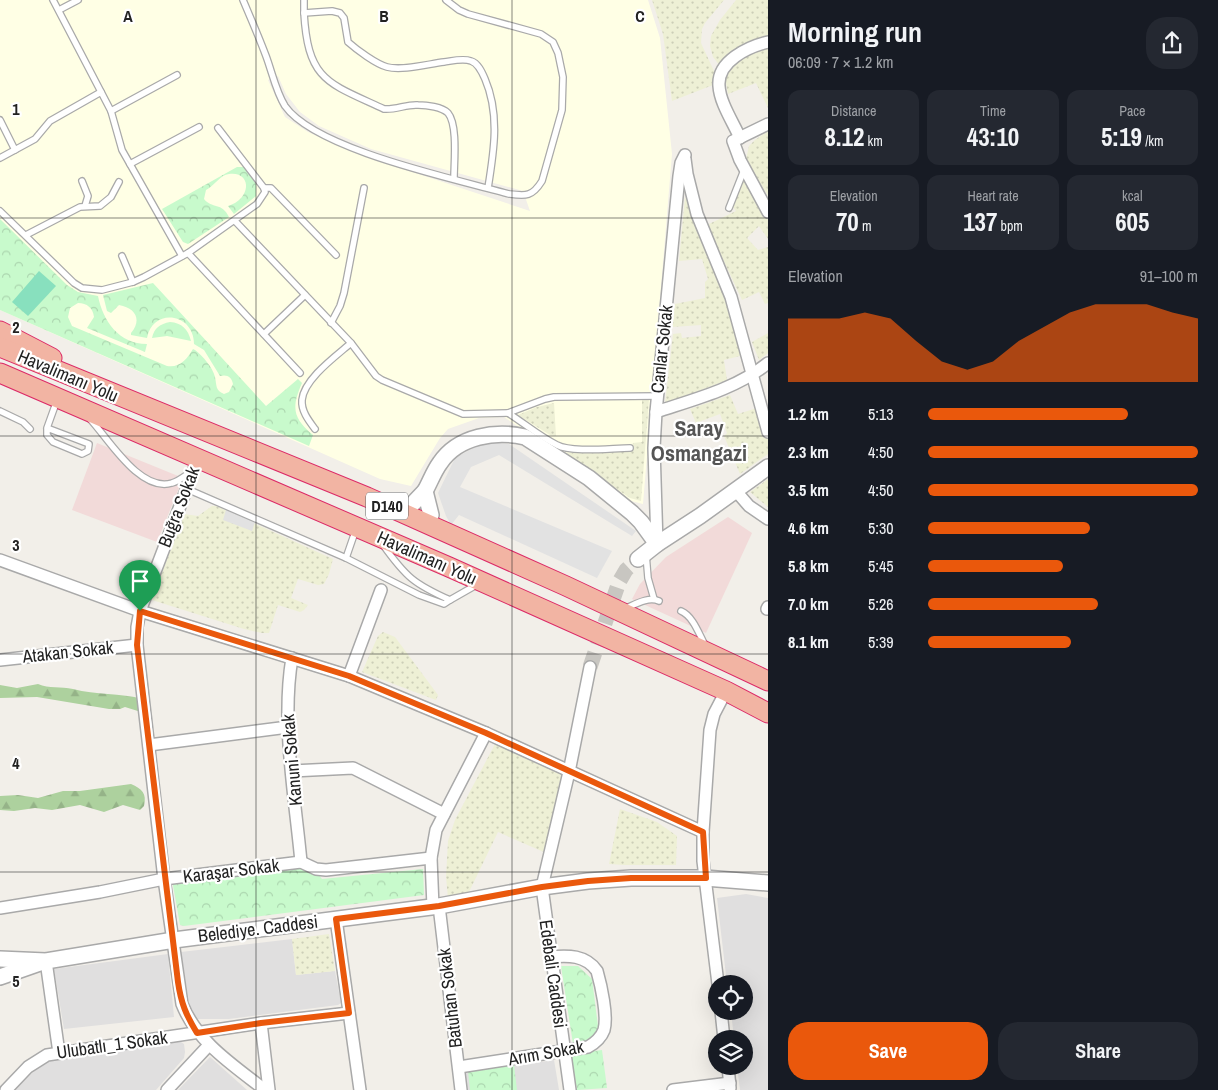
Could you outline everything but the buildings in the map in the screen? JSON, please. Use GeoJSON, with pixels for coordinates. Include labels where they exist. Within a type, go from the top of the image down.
{"type":"FeatureCollection","features":[{"type":"Feature","properties":{"kind":"highway"},"geometry":{"type":"LineString","coordinates":[[0,331],[129,401]]}},
{"type":"Feature","properties":{"kind":"highway","name":"Havalimanı Yolu"},"geometry":{"type":"LineString","coordinates":[[0,347],[427,523],[768,681]]}},
{"type":"Feature","properties":{"kind":"highway","name":"Havalimanı Yolu"},"geometry":{"type":"LineString","coordinates":[[0,373],[103,418],[196,465],[377,536],[726,691],[768,713]]}},
{"type":"Feature","properties":{"kind":"highway"},"geometry":{"type":"LineString","coordinates":[[0,385],[103,418]]}},
{"type":"Feature","properties":{"kind":"street"},"geometry":{"type":"LineString","coordinates":[[768,42],[738,53],[730,61],[719,79],[721,96],[745,169],[768,212]]}},
{"type":"Feature","properties":{"kind":"street"},"geometry":{"type":"LineString","coordinates":[[736,139],[768,124]]}},
{"type":"Feature","properties":{"kind":"street","name":"Canlar Sokak"},"geometry":{"type":"LineString","coordinates":[[647,552],[656,412],[679,176],[681,163],[685,155],[687,174],[697,214],[731,297],[754,374]]}},
{"type":"Feature","properties":{"kind":"street"},"geometry":{"type":"LineString","coordinates":[[656,412],[705,396],[754,374],[768,363]]}},
{"type":"Feature","properties":{"kind":"street"},"geometry":{"type":"LineString","coordinates":[[754,374],[768,432]]}},
{"type":"Feature","properties":{"kind":"street"},"geometry":{"type":"LineString","coordinates":[[404,513],[425,491],[440,463],[455,448],[485,436],[514,434],[525,437],[589,478],[632,513],[641,522],[647,552],[768,467]]}},
{"type":"Feature","properties":{"kind":"street","name":"Buğra Sokak"},"geometry":{"type":"LineString","coordinates":[[196,465],[140,611],[137,645],[164,879],[182,1004],[186,1016],[197,1033],[264,1090]]}},
{"type":"Feature","properties":{"kind":"street"},"geometry":{"type":"LineString","coordinates":[[425,491],[431,515],[427,523]]}},
{"type":"Feature","properties":{"kind":"street"},"geometry":{"type":"LineString","coordinates":[[736,491],[748,506],[768,519]]}},
{"type":"Feature","properties":{"kind":"street"},"geometry":{"type":"LineString","coordinates":[[0,560],[140,611],[349,676],[486,733],[703,832]]}},
{"type":"Feature","properties":{"kind":"street"},"geometry":{"type":"LineString","coordinates":[[349,676],[381,590]]}},
{"type":"Feature","properties":{"kind":"street","name":"Atakan Sokak"},"geometry":{"type":"LineString","coordinates":[[0,660],[137,645]]}},
{"type":"Feature","properties":{"kind":"street","name":"Kanuni Sokak"},"geometry":{"type":"LineString","coordinates":[[292,658],[287,693],[288,727],[301,862]]}},
{"type":"Feature","properties":{"kind":"street","name":"Edebali Caddesi"},"geometry":{"type":"LineString","coordinates":[[570,1090],[550,957],[542,887],[569,772],[590,667]]}},
{"type":"Feature","properties":{"kind":"street"},"geometry":{"type":"LineString","coordinates":[[717,975],[703,832],[710,730],[714,714],[726,691]]}},
{"type":"Feature","properties":{"kind":"street"},"geometry":{"type":"LineString","coordinates":[[148,745],[288,727]]}},
{"type":"Feature","properties":{"kind":"street","name":"Batuhan Sokak"},"geometry":{"type":"LineString","coordinates":[[461,1090],[431,858],[436,830],[486,733]]}},
{"type":"Feature","properties":{"kind":"street"},"geometry":{"type":"LineString","coordinates":[[292,771],[353,768],[444,814]]}},
{"type":"Feature","properties":{"kind":"street","name":"Karaşar Sokak"},"geometry":{"type":"LineString","coordinates":[[0,908],[100,892],[164,879],[301,862],[316,869],[326,870],[431,858]]}},
{"type":"Feature","properties":{"kind":"street","name":"Belediye. Caddesi"},"geometry":{"type":"LineString","coordinates":[[46,961],[174,940],[436,906],[542,887],[588,881],[631,878],[706,878],[768,883]]}},
{"type":"Feature","properties":{"kind":"street"},"geometry":{"type":"LineString","coordinates":[[336,919],[360,1090]]}},
{"type":"Feature","properties":{"kind":"street","name":"Arım Sokak"},"geometry":{"type":"LineString","coordinates":[[458,1067],[588,1047],[600,1038],[604,1030],[605,1020],[597,970],[586,960],[565,955],[550,957]]}},
{"type":"Feature","properties":{"kind":"street"},"geometry":{"type":"LineString","coordinates":[[0,959],[46,961]]}},
{"type":"Feature","properties":{"kind":"street"},"geometry":{"type":"LineString","coordinates":[[0,978],[46,961]]}},
{"type":"Feature","properties":{"kind":"street"},"geometry":{"type":"LineString","coordinates":[[46,961],[59,1053]]}},
{"type":"Feature","properties":{"kind":"street","name":"Ulubatlı_1 Sokak"},"geometry":{"type":"LineString","coordinates":[[6,1090],[28,1067],[47,1055],[261,1023],[349,1013]]}},
{"type":"Feature","properties":{"kind":"street"},"geometry":{"type":"LineString","coordinates":[[261,1023],[269,1090]]}},
{"type":"Feature","properties":{"kind":"street"},"geometry":{"type":"LineString","coordinates":[[167,1090],[210,1045]]}},
{"type":"Feature","properties":{"kind":"street"},"geometry":{"type":"LineString","coordinates":[[673,1090],[730,1086]]}},
{"type":"Feature","properties":{"kind":"lane"},"geometry":{"type":"LineString","coordinates":[[53,0],[111,111],[119,142],[130,164],[185,254],[300,373]]}},
{"type":"Feature","properties":{"kind":"lane"},"geometry":{"type":"LineString","coordinates":[[59,10],[78,0]]}},
{"type":"Feature","properties":{"kind":"lane"},"geometry":{"type":"LineString","coordinates":[[243,0],[260,38],[284,105],[298,120],[327,136],[375,156],[522,196],[534,192],[542,181],[562,110],[564,89],[562,64],[553,42],[541,34],[468,14],[446,0]]}},
{"type":"Feature","properties":{"kind":"lane"},"geometry":{"type":"LineString","coordinates":[[304,0],[305,27],[312,59],[315,67],[331,83],[384,109],[390,110],[418,105],[434,107],[449,114],[454,132],[454,178]]}},
{"type":"Feature","properties":{"kind":"lane"},"geometry":{"type":"LineString","coordinates":[[304,13],[332,11],[340,13],[344,18],[348,42],[387,67],[402,68],[456,60],[470,60],[476,64],[490,92],[495,122],[494,154],[488,188]]}},
{"type":"Feature","properties":{"kind":"lane"},"geometry":{"type":"LineString","coordinates":[[111,111],[177,75]]}},
{"type":"Feature","properties":{"kind":"lane"},"geometry":{"type":"LineString","coordinates":[[0,158],[40,135],[50,121],[101,92]]}},
{"type":"Feature","properties":{"kind":"lane"},"geometry":{"type":"LineString","coordinates":[[0,120],[15,150]]}},
{"type":"Feature","properties":{"kind":"lane"},"geometry":{"type":"LineString","coordinates":[[130,164],[199,128]]}},
{"type":"Feature","properties":{"kind":"lane"},"geometry":{"type":"LineString","coordinates":[[0,211],[61,272],[82,288],[102,290],[133,282],[185,254],[235,221],[257,204],[265,192],[264,188],[218,128]]}},
{"type":"Feature","properties":{"kind":"lane"},"geometry":{"type":"LineString","coordinates":[[729,208],[745,169]]}},
{"type":"Feature","properties":{"kind":"lane"},"geometry":{"type":"LineString","coordinates":[[82,181],[88,196],[85,206]]}},
{"type":"Feature","properties":{"kind":"lane"},"geometry":{"type":"LineString","coordinates":[[26,235],[85,206],[95,207],[106,203],[119,182]]}},
{"type":"Feature","properties":{"kind":"lane"},"geometry":{"type":"LineString","coordinates":[[264,188],[271,188],[336,255]]}},
{"type":"Feature","properties":{"kind":"lane"},"geometry":{"type":"LineString","coordinates":[[331,322],[344,294],[364,188]]}},
{"type":"Feature","properties":{"kind":"lane"},"geometry":{"type":"LineString","coordinates":[[235,221],[351,343],[376,376],[463,414],[508,413],[554,397],[658,396]]}},
{"type":"Feature","properties":{"kind":"lane"},"geometry":{"type":"LineString","coordinates":[[122,256],[133,282]]}},
{"type":"Feature","properties":{"kind":"lane"},"geometry":{"type":"LineString","coordinates":[[264,334],[305,295]]}},
{"type":"Feature","properties":{"kind":"lane"},"geometry":{"type":"LineString","coordinates":[[315,429],[305,413],[302,401],[304,396],[314,377],[351,343]]}},
{"type":"Feature","properties":{"kind":"lane"},"geometry":{"type":"LineString","coordinates":[[47,428],[89,444],[88,451],[86,454],[82,454],[52,442],[46,435],[47,428],[56,403]]}},
{"type":"Feature","properties":{"kind":"lane"},"geometry":{"type":"LineString","coordinates":[[0,411],[23,422],[30,429]]}},
{"type":"Feature","properties":{"kind":"lane"},"geometry":{"type":"LineString","coordinates":[[82,411],[126,462],[138,474],[147,479],[162,484],[173,483],[196,465]]}},
{"type":"Feature","properties":{"kind":"lane"},"geometry":{"type":"LineString","coordinates":[[508,413],[557,446],[572,448],[630,448]]}},
{"type":"Feature","properties":{"kind":"lane"},"geometry":{"type":"LineString","coordinates":[[187,489],[346,558],[419,595],[444,604],[482,582]]}},
{"type":"Feature","properties":{"kind":"lane"},"geometry":{"type":"LineString","coordinates":[[346,558],[357,528]]}},
{"type":"Feature","properties":{"kind":"lane"},"geometry":{"type":"LineString","coordinates":[[377,536],[408,577],[450,600]]}},
{"type":"Feature","properties":{"kind":"lane"},"geometry":{"type":"LineString","coordinates":[[619,611],[657,600],[648,578],[647,552]]}},
{"type":"Feature","properties":{"kind":"lane"},"geometry":{"type":"LineString","coordinates":[[681,611],[690,618],[710,653]]}},
{"type":"Feature","properties":{"kind":"shaded area"},"geometry":{"type":"Polygon","coordinates":[[[0,0],[648,0],[660,38],[672,154],[643,504],[631,501],[504,417],[479,418],[448,429],[440,438],[411,486],[380,479],[0,310],[0,0]],[[278,76],[268,80],[285,117],[308,132],[355,153],[530,211],[523,191],[371,149],[319,126],[300,112],[286,94],[278,76]]]}},
{"type":"Feature","properties":{"kind":"shaded area"},"geometry":{"type":"Polygon","coordinates":[[[652,0],[724,0],[702,29],[701,43],[714,71],[713,85],[672,101],[663,34],[652,0]]]}},
{"type":"Feature","properties":{"kind":"shaded area"},"geometry":{"type":"Polygon","coordinates":[[[736,0],[768,0],[768,38],[742,45],[731,51],[720,66],[713,57],[710,46],[711,36],[720,20],[736,0]]]}},
{"type":"Feature","properties":{"kind":"shaded area"},"geometry":{"type":"Polygon","coordinates":[[[768,47],[768,108],[756,83],[728,94],[725,77],[731,67],[746,55],[768,47]]]}},
{"type":"Feature","properties":{"kind":"shaded area"},"geometry":{"type":"Polygon","coordinates":[[[768,131],[768,196],[746,159],[749,146],[768,131]]]}},
{"type":"Feature","properties":{"kind":"shaded area"},"geometry":{"type":"Polygon","coordinates":[[[744,179],[768,213],[768,239],[759,226],[747,238],[758,250],[768,247],[768,303],[765,304],[759,292],[742,300],[707,225],[736,211],[733,207],[744,179]]]}},
{"type":"Feature","properties":{"kind":"shaded area"},"geometry":{"type":"Polygon","coordinates":[[[685,197],[722,287],[738,336],[740,356],[724,360],[727,380],[665,404],[673,334],[681,333],[682,338],[701,336],[701,325],[673,327],[675,304],[705,298],[705,282],[708,279],[702,259],[679,261],[685,197]]]}},
{"type":"Feature","properties":{"kind":"shaded area"},"geometry":{"type":"Polygon","coordinates":[[[768,333],[768,353],[759,360],[752,342],[768,333]]]}},
{"type":"Feature","properties":{"kind":"shaded area"},"geometry":{"type":"Polygon","coordinates":[[[730,395],[738,414],[760,407],[768,426],[768,454],[740,474],[724,436],[727,433],[720,414],[696,423],[690,409],[730,395]]]}},
{"type":"Feature","properties":{"kind":"shaded area"},"geometry":{"type":"Polygon","coordinates":[[[649,399],[641,501],[630,498],[565,453],[631,451],[633,443],[642,442],[642,400],[649,399]]]}},
{"type":"Feature","properties":{"kind":"shaded area"},"geometry":{"type":"Polygon","coordinates":[[[554,403],[556,436],[550,435],[518,415],[537,407],[554,403]]]}},
{"type":"Feature","properties":{"kind":"shaded area"},"geometry":{"type":"Polygon","coordinates":[[[486,441],[509,444],[636,531],[632,536],[499,455],[471,467],[460,487],[612,551],[597,578],[459,515],[451,525],[438,493],[455,458],[486,441]]]}},
{"type":"Feature","properties":{"kind":"shaded area"},"geometry":{"type":"Polygon","coordinates":[[[97,443],[183,478],[157,542],[72,510],[97,443]]]}},
{"type":"Feature","properties":{"kind":"shaded area"},"geometry":{"type":"Polygon","coordinates":[[[768,479],[768,507],[750,492],[768,479]]]}},
{"type":"Feature","properties":{"kind":"shaded area"},"geometry":{"type":"Polygon","coordinates":[[[212,506],[216,506],[333,559],[324,584],[318,585],[298,579],[291,598],[308,605],[300,612],[278,605],[269,633],[244,629],[152,600],[184,514],[198,516],[212,506]]]}},
{"type":"Feature","properties":{"kind":"shaded area"},"geometry":{"type":"Polygon","coordinates":[[[226,510],[255,522],[252,531],[223,520],[226,510]]]}},
{"type":"Feature","properties":{"kind":"shaded area"},"geometry":{"type":"Polygon","coordinates":[[[728,517],[752,533],[706,633],[632,599],[640,584],[666,557],[728,517]]]}},
{"type":"Feature","properties":{"kind":"shaded area"},"geometry":{"type":"Polygon","coordinates":[[[383,632],[395,637],[438,695],[436,700],[362,672],[378,636],[383,632]]]}},
{"type":"Feature","properties":{"kind":"shaded area"},"geometry":{"type":"Polygon","coordinates":[[[495,744],[565,774],[546,853],[498,832],[468,894],[448,898],[446,877],[448,841],[455,820],[495,744]]]}},
{"type":"Feature","properties":{"kind":"shaded area"},"geometry":{"type":"Polygon","coordinates":[[[620,809],[657,822],[677,836],[676,865],[609,864],[620,809]]]}},
{"type":"Feature","properties":{"kind":"shaded area"},"geometry":{"type":"Polygon","coordinates":[[[746,894],[768,898],[768,1090],[740,1090],[738,1075],[753,1075],[753,1030],[733,1030],[732,1020],[753,1020],[753,975],[726,975],[717,898],[746,894]]]}},
{"type":"Feature","properties":{"kind":"shaded area"},"geometry":{"type":"Polygon","coordinates":[[[329,934],[335,971],[296,975],[292,939],[329,934]]]}},
{"type":"Feature","properties":{"kind":"shaded area"},"geometry":{"type":"Polygon","coordinates":[[[292,939],[296,975],[335,971],[341,1003],[338,1005],[229,1019],[197,1019],[191,1014],[181,952],[292,939]]]}},
{"type":"Feature","properties":{"kind":"shaded area"},"geometry":{"type":"Polygon","coordinates":[[[168,954],[174,1017],[64,1029],[54,969],[168,954]]]}},
{"type":"Feature","properties":{"kind":"shaded area"},"geometry":{"type":"Polygon","coordinates":[[[178,1040],[184,1044],[184,1058],[156,1090],[15,1090],[34,1071],[52,1059],[178,1040]]]}},
{"type":"Feature","properties":{"kind":"shaded area"},"geometry":{"type":"Polygon","coordinates":[[[210,1057],[247,1090],[178,1090],[210,1057]]]}},
{"type":"Feature","properties":{"kind":"shaded area"},"geometry":{"type":"Polygon","coordinates":[[[554,1060],[559,1090],[467,1090],[465,1073],[554,1060]]]}},
{"type":"Feature","properties":{"kind":"green space"},"geometry":{"type":"Polygon","coordinates":[[[237,167],[244,167],[256,184],[256,196],[234,214],[228,206],[242,198],[245,192],[245,181],[237,174],[223,176],[206,190],[204,199],[210,204],[223,209],[229,217],[188,244],[183,242],[162,209],[237,167]]]}},
{"type":"Feature","properties":{"kind":"green space"},"geometry":{"type":"Polygon","coordinates":[[[0,219],[67,285],[78,292],[98,296],[108,322],[128,340],[147,344],[145,352],[87,328],[94,317],[91,309],[84,304],[78,303],[70,308],[68,317],[72,326],[167,366],[176,366],[186,359],[193,349],[210,366],[219,391],[224,394],[229,392],[233,384],[232,380],[227,376],[220,376],[204,350],[194,344],[188,326],[181,320],[165,318],[157,322],[151,328],[147,338],[131,335],[137,319],[130,309],[119,305],[111,313],[107,311],[103,295],[153,283],[266,406],[298,379],[302,383],[295,406],[301,423],[313,435],[309,446],[0,310],[0,219]]]}},
{"type":"Feature","properties":{"kind":"green space"},"geometry":{"type":"Polygon","coordinates":[[[39,271],[56,286],[28,316],[12,302],[39,271]]]}},
{"type":"Feature","properties":{"kind":"green space"},"geometry":{"type":"Polygon","coordinates":[[[170,322],[184,327],[191,341],[167,336],[152,338],[158,327],[170,322]]]}},
{"type":"Feature","properties":{"kind":"green space"},"geometry":{"type":"Polygon","coordinates":[[[38,684],[143,699],[141,712],[125,707],[109,709],[37,697],[0,698],[0,685],[17,688],[38,684]]]}},
{"type":"Feature","properties":{"kind":"green space"},"geometry":{"type":"Polygon","coordinates":[[[131,784],[143,792],[145,802],[140,810],[123,805],[104,812],[80,805],[52,810],[35,808],[14,811],[0,810],[0,796],[18,795],[38,798],[63,791],[80,791],[131,784]]]}},
{"type":"Feature","properties":{"kind":"green space"},"geometry":{"type":"Polygon","coordinates":[[[310,864],[322,879],[423,869],[424,895],[180,925],[171,874],[310,864]]]}},
{"type":"Feature","properties":{"kind":"green space"},"geometry":{"type":"Polygon","coordinates":[[[561,966],[578,966],[592,979],[598,1026],[594,1034],[588,1039],[573,1044],[561,966]]]}},
{"type":"Feature","properties":{"kind":"green space"},"geometry":{"type":"Polygon","coordinates":[[[602,1050],[607,1088],[577,1090],[571,1054],[602,1050]]]}},
{"type":"Feature","properties":{"kind":"green space"},"geometry":{"type":"Polygon","coordinates":[[[514,1065],[517,1090],[470,1090],[468,1071],[514,1065]]]}},
{"type":"Feature","properties":{"kind":"tunnel"},"geometry":{"type":"LineString","coordinates":[[590,667],[619,582],[626,570],[638,559]]}},
{"type":"Feature","properties":{"kind":"district","name":"Saray Osmangazi"},"geometry":{"type":"Point","coordinates":[699,440]}},
{"type":"Feature","properties":{"kind":"route"},"geometry":{"type":"LineString","coordinates":[[140,611],[349,676],[486,733],[703,832],[703,861],[706,878],[631,878],[588,881],[542,887],[439,906],[336,919],[349,1013],[261,1023],[197,1033],[186,1016],[182,1004],[164,879],[137,645],[137,627],[140,611]]}}]}
